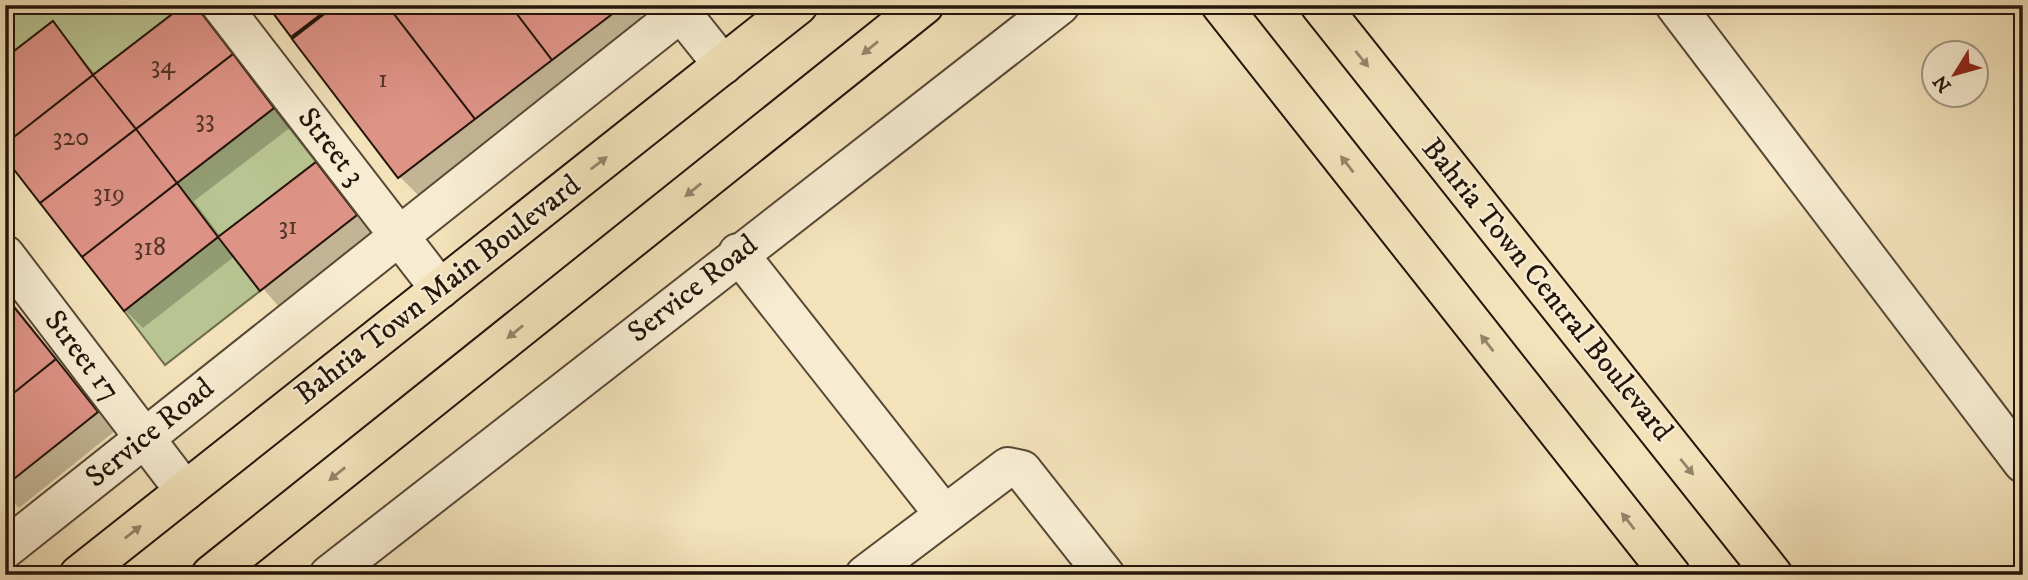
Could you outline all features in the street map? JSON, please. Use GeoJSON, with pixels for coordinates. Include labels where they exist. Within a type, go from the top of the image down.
{"type":"FeatureCollection","features":[{"type":"Feature","properties":{"kind":"main road","name":"Bahria Town Main Boulevard"},"geometry":{"type":"LineString","coordinates":[[79,575],[798,5]]}},
{"type":"Feature","properties":{"kind":"main road"},"geometry":{"type":"LineString","coordinates":[[211,575],[924,5]]}},
{"type":"Feature","properties":{"kind":"main road"},"geometry":{"type":"LineString","coordinates":[[1221,5],[1671,575]]}},
{"type":"Feature","properties":{"kind":"main road"},"geometry":{"type":"LineString","coordinates":[[1243,5],[1313,95],[1308,116]]}},
{"type":"Feature","properties":{"kind":"main road","name":"Bahria Town Central Boulevard"},"geometry":{"type":"LineString","coordinates":[[1320,5],[1773,575]]}},
{"type":"Feature","properties":{"kind":"street","name":"Street 3"},"geometry":{"type":"LineString","coordinates":[[221,5],[440,289]]}},
{"type":"Feature","properties":{"kind":"street","name":"Service Road"},"geometry":{"type":"LineString","coordinates":[[329,575],[738,253],[1060,5]]}},
{"type":"Feature","properties":{"kind":"street"},"geometry":{"type":"LineString","coordinates":[[1675,5],[2023,463]]}},
{"type":"Feature","properties":{"kind":"street","name":"Service Road"},"geometry":{"type":"LineString","coordinates":[[5,549],[682,8]]}},
{"type":"Feature","properties":{"kind":"street"},"geometry":{"type":"LineString","coordinates":[[682,8],[723,65]]}},
{"type":"Feature","properties":{"kind":"street"},"geometry":{"type":"LineString","coordinates":[[738,253],[943,513]]}},
{"type":"Feature","properties":{"kind":"street","name":"Street 17"},"geometry":{"type":"LineString","coordinates":[[5,255],[185,491]]}},
{"type":"Feature","properties":{"kind":"street"},"geometry":{"type":"LineString","coordinates":[[865,575],[943,513],[1008,467],[1022,470],[1105,575]]}},
{"type":"Feature","properties":{"kind":"green space"},"geometry":{"type":"Polygon","coordinates":[[[5,5],[184,5],[93,75],[53,21],[5,58],[5,5]]]}},
{"type":"Feature","properties":{"kind":"green space"},"geometry":{"type":"Polygon","coordinates":[[[274,108],[316,162],[219,237],[260,291],[165,365],[124,311],[218,237],[177,183],[274,108]]]}},
{"type":"Feature","properties":{"kind":"building"},"geometry":{"type":"Polygon","coordinates":[[[184,5],[195,5],[233,54],[136,129],[93,75],[184,5]]]}},
{"type":"Feature","properties":{"kind":"building"},"geometry":{"type":"Polygon","coordinates":[[[267,5],[333,5],[291,37],[267,5]]]}},
{"type":"Feature","properties":{"kind":"building"},"geometry":{"type":"Polygon","coordinates":[[[336,5],[387,5],[475,119],[398,178],[292,39],[336,5]]]}},
{"type":"Feature","properties":{"kind":"building"},"geometry":{"type":"Polygon","coordinates":[[[387,5],[510,5],[552,60],[475,119],[387,5]]]}},
{"type":"Feature","properties":{"kind":"building"},"geometry":{"type":"Polygon","coordinates":[[[510,5],[624,5],[552,60],[510,5]]]}},
{"type":"Feature","properties":{"kind":"building"},"geometry":{"type":"Polygon","coordinates":[[[53,21],[93,75],[5,144],[5,58],[53,21]]]}},
{"type":"Feature","properties":{"kind":"building"},"geometry":{"type":"Polygon","coordinates":[[[233,54],[274,108],[177,183],[136,129],[233,54]]]}},
{"type":"Feature","properties":{"kind":"building"},"geometry":{"type":"Polygon","coordinates":[[[93,75],[136,129],[40,203],[5,158],[5,144],[93,75]]]}},
{"type":"Feature","properties":{"kind":"building"},"geometry":{"type":"Polygon","coordinates":[[[136,129],[177,183],[82,257],[40,203],[136,129]]]}},
{"type":"Feature","properties":{"kind":"building"},"geometry":{"type":"Polygon","coordinates":[[[316,162],[357,215],[260,291],[218,237],[316,162]]]}},
{"type":"Feature","properties":{"kind":"building"},"geometry":{"type":"Polygon","coordinates":[[[177,183],[218,237],[124,311],[82,257],[177,183]]]}},
{"type":"Feature","properties":{"kind":"building"},"geometry":{"type":"Polygon","coordinates":[[[5,296],[14,307],[5,314],[5,296]]]}},
{"type":"Feature","properties":{"kind":"building"},"geometry":{"type":"Polygon","coordinates":[[[14,307],[56,359],[5,400],[5,314],[14,307]]]}},
{"type":"Feature","properties":{"kind":"building"},"geometry":{"type":"Polygon","coordinates":[[[56,359],[98,412],[5,486],[5,400],[56,359]]]}}]}
